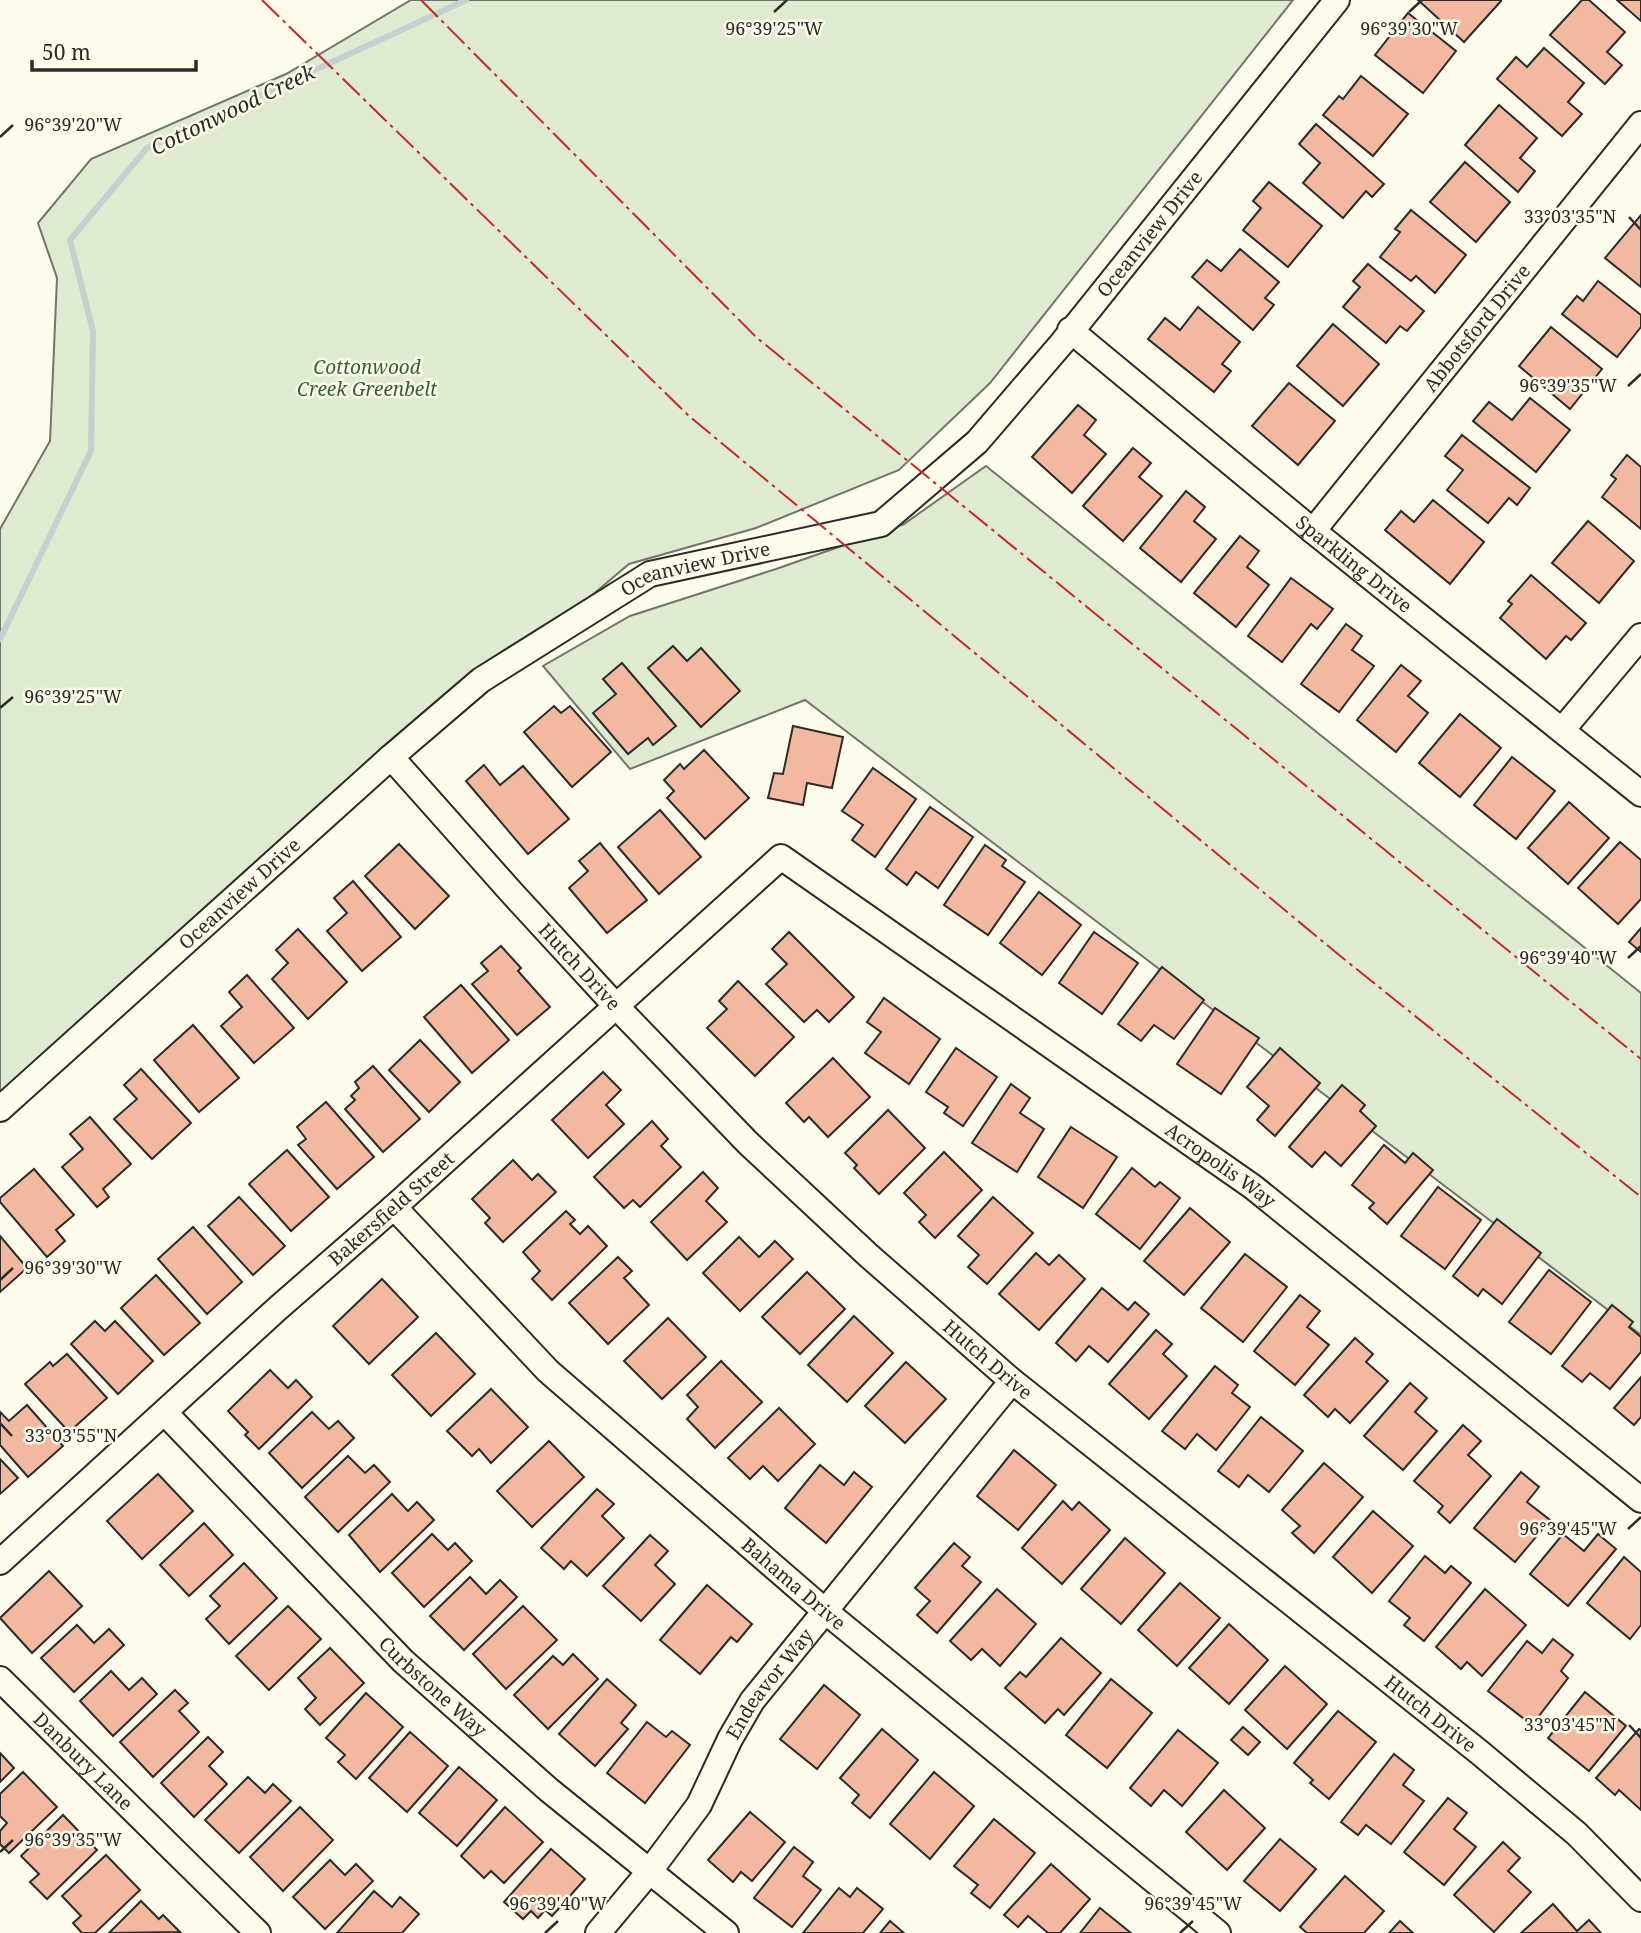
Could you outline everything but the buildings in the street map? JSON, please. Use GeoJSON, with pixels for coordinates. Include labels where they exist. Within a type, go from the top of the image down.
{"type":"FeatureCollection","features":[{"type":"Feature","properties":{"kind":"street","name":"Oceanview Drive"},"geometry":{"type":"LineString","coordinates":[[0,1109],[391,757],[481,680],[650,574],[881,524],[977,442],[1337,0]]}},
{"type":"Feature","properties":{"kind":"street","name":"Abbotsford Drive"},"geometry":{"type":"LineString","coordinates":[[1313,531],[1641,124]]}},
{"type":"Feature","properties":{"kind":"street","name":"Sparkling Drive"},"geometry":{"type":"LineString","coordinates":[[1070,330],[1313,531],[1641,794]]}},
{"type":"Feature","properties":{"kind":"street"},"geometry":{"type":"LineString","coordinates":[[1563,729],[1641,636]]}},
{"type":"Feature","properties":{"kind":"street","name":"Hutch Drive"},"geometry":{"type":"LineString","coordinates":[[391,757],[615,1005],[748,1143],[868,1255],[1012,1381],[1479,1752],[1577,1834],[1641,1899]]}},
{"type":"Feature","properties":{"kind":"street","name":"Bakersfield Street"},"geometry":{"type":"LineString","coordinates":[[0,1562],[277,1309],[394,1207],[781,857]]}},
{"type":"Feature","properties":{"kind":"street","name":"Acropolis Way"},"geometry":{"type":"LineString","coordinates":[[781,857],[1254,1187],[1641,1500]]}},
{"type":"Feature","properties":{"kind":"street","name":"Bahama Drive"},"geometry":{"type":"LineString","coordinates":[[394,1207],[548,1371],[825,1611],[1218,1933]]}},
{"type":"Feature","properties":{"kind":"street","name":"Endeavor Way"},"geometry":{"type":"LineString","coordinates":[[598,1933],[649,1872],[699,1805],[730,1739],[752,1701],[1012,1381]]}},
{"type":"Feature","properties":{"kind":"street","name":"Curbstone Way"},"geometry":{"type":"LineString","coordinates":[[165,1413],[402,1661],[549,1790],[726,1933]]}},
{"type":"Feature","properties":{"kind":"street","name":"Danbury Lane"},"geometry":{"type":"LineString","coordinates":[[0,1679],[258,1933]]}},
{"type":"Feature","properties":{"kind":"green space","name":"Cottonwood Creek Greenbelt"},"geometry":{"type":"Polygon","coordinates":[[[411,0],[1293,0],[990,383],[899,470],[756,528],[629,564],[0,1097],[0,529],[50,441],[57,278],[38,223],[91,159],[286,74],[411,0]]]}},
{"type":"Feature","properties":{"kind":"green space"},"geometry":{"type":"Polygon","coordinates":[[[986,466],[1641,993],[1641,1335],[805,700],[630,769],[543,666],[630,616],[904,524],[986,466]]]}},
{"type":"Feature","properties":{"kind":"waterway","name":"Cottonwood Creek"},"geometry":{"type":"LineString","coordinates":[[0,639],[91,451],[93,331],[70,240],[147,148],[466,0]]}},
{"type":"Feature","properties":{"kind":"power"},"geometry":{"type":"LineString","coordinates":[[262,0],[689,416],[1339,955],[1641,1197]]}},
{"type":"Feature","properties":{"kind":"power"},"geometry":{"type":"LineString","coordinates":[[421,0],[756,337],[1641,1059]]}}]}
